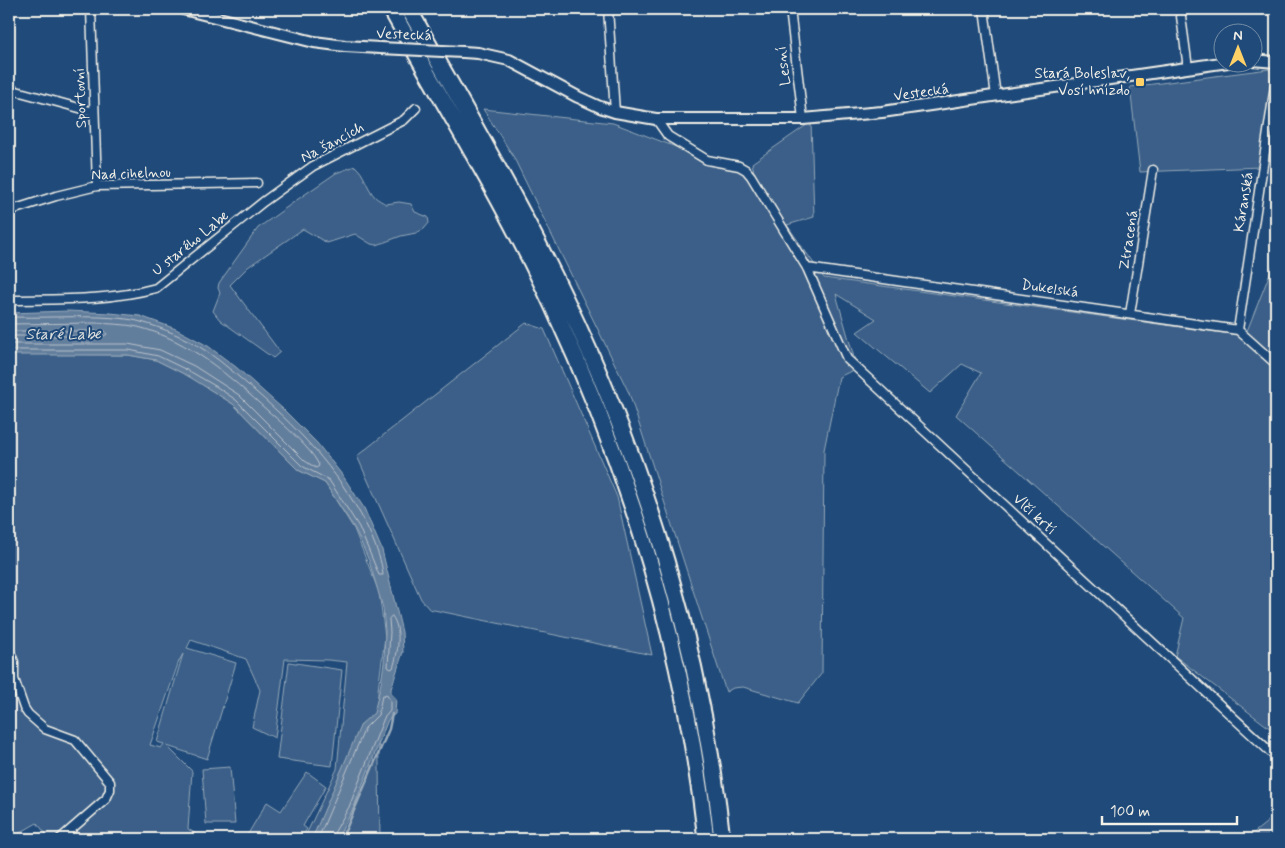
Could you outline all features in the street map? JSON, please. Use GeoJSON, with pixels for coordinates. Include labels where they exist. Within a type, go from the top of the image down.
{"type":"FeatureCollection","features":[{"type":"Feature","properties":{"kind":"highway"},"geometry":{"type":"LineString","coordinates":[[391,9],[470,148],[490,170],[532,233],[589,351],[617,419],[645,494],[665,559],[694,674],[709,751],[722,839]]}},
{"type":"Feature","properties":{"kind":"highway"},"geometry":{"type":"LineString","coordinates":[[410,9],[485,147],[490,170],[605,427],[631,500],[661,603],[680,679],[694,752],[706,839]]}},
{"type":"Feature","properties":{"kind":"street","name":"Sportovní"},"geometry":{"type":"LineString","coordinates":[[91,9],[97,186]]}},
{"type":"Feature","properties":{"kind":"street","name":"Vestecká"},"geometry":{"type":"LineString","coordinates":[[183,9],[314,42],[345,46],[478,53],[510,60],[578,97],[615,112],[656,119],[803,119],[882,112],[1212,64]]}},
{"type":"Feature","properties":{"kind":"street"},"geometry":{"type":"LineString","coordinates":[[608,9],[615,112]]}},
{"type":"Feature","properties":{"kind":"street","name":"Lesní"},"geometry":{"type":"LineString","coordinates":[[790,9],[803,119]]}},
{"type":"Feature","properties":{"kind":"street"},"geometry":{"type":"LineString","coordinates":[[984,9],[996,96]]}},
{"type":"Feature","properties":{"kind":"street"},"geometry":{"type":"LineString","coordinates":[[1180,9],[1188,68]]}},
{"type":"Feature","properties":{"kind":"street"},"geometry":{"type":"LineString","coordinates":[[1262,61],[1276,62]]}},
{"type":"Feature","properties":{"kind":"street","name":"Káranská"},"geometry":{"type":"LineString","coordinates":[[1238,330],[1276,78]]}},
{"type":"Feature","properties":{"kind":"street"},"geometry":{"type":"LineString","coordinates":[[9,89],[94,112]]}},
{"type":"Feature","properties":{"kind":"street","name":"Na šancích"},"geometry":{"type":"LineString","coordinates":[[263,202],[313,166],[404,120],[416,108]]}},
{"type":"Feature","properties":{"kind":"street","name":"Vlčí krtí"},"geometry":{"type":"LineString","coordinates":[[656,119],[668,136],[707,160],[738,166],[746,170],[759,187],[807,268],[846,359],[1276,757]]}},
{"type":"Feature","properties":{"kind":"street","name":"Ztracená"},"geometry":{"type":"LineString","coordinates":[[1130,314],[1153,170]]}},
{"type":"Feature","properties":{"kind":"street","name":"Nad cihelnou"},"geometry":{"type":"LineString","coordinates":[[9,211],[56,196],[97,186],[257,184]]}},
{"type":"Feature","properties":{"kind":"street","name":"U starého Labe"},"geometry":{"type":"LineString","coordinates":[[9,300],[114,297],[136,294],[156,288],[263,202]]}},
{"type":"Feature","properties":{"kind":"street","name":"Dukelská"},"geometry":{"type":"LineString","coordinates":[[807,268],[1238,330]]}},
{"type":"Feature","properties":{"kind":"street"},"geometry":{"type":"LineString","coordinates":[[1238,330],[1276,364]]}},
{"type":"Feature","properties":{"kind":"street"},"geometry":{"type":"LineString","coordinates":[[9,649],[14,662],[14,678],[24,708],[28,714],[45,729],[75,740],[110,782],[110,790],[106,799],[60,839]]}},
{"type":"Feature","properties":{"kind":"shaded area"},"geometry":{"type":"Polygon","coordinates":[[[1269,69],[1276,79],[1260,167],[1140,172],[1130,87],[1246,72],[1262,72],[1262,70],[1269,69]]]}},
{"type":"Feature","properties":{"kind":"shaded area"},"geometry":{"type":"Polygon","coordinates":[[[483,109],[613,123],[744,173],[758,190],[752,163],[811,122],[814,217],[787,225],[824,278],[1245,336],[1276,258],[1276,733],[1175,656],[1184,618],[956,415],[981,373],[962,364],[930,393],[857,332],[876,319],[836,294],[857,368],[839,377],[824,450],[822,673],[798,703],[743,687],[733,688],[726,692],[629,393],[513,156],[483,109]]]}},
{"type":"Feature","properties":{"kind":"shaded area"},"geometry":{"type":"Polygon","coordinates":[[[355,166],[376,198],[386,204],[399,202],[411,204],[415,212],[428,217],[429,223],[424,229],[416,233],[401,236],[377,245],[371,244],[355,234],[327,243],[303,229],[248,267],[230,285],[280,352],[273,358],[220,320],[213,311],[220,293],[219,283],[258,228],[336,173],[355,166]]]}},
{"type":"Feature","properties":{"kind":"shaded area"},"geometry":{"type":"Polygon","coordinates":[[[526,323],[544,329],[617,497],[652,655],[429,609],[421,599],[357,456],[526,323]]]}},
{"type":"Feature","properties":{"kind":"shaded area"},"geometry":{"type":"Polygon","coordinates":[[[9,354],[128,355],[156,360],[194,379],[233,404],[298,470],[325,483],[354,529],[379,592],[385,637],[378,690],[380,839],[304,839],[337,769],[347,662],[285,659],[275,738],[252,727],[260,690],[246,659],[191,640],[187,648],[236,663],[207,759],[167,746],[192,771],[188,829],[204,839],[50,839],[37,823],[9,839],[9,354]],[[183,654],[150,745],[161,748],[164,744],[157,742],[183,654]]]}},
{"type":"Feature","properties":{"kind":"shaded area"},"geometry":{"type":"Polygon","coordinates":[[[289,662],[342,670],[332,766],[277,759],[289,662]]]}},
{"type":"Feature","properties":{"kind":"shaded area"},"geometry":{"type":"Polygon","coordinates":[[[230,767],[235,824],[206,824],[202,769],[230,767]]]}},
{"type":"Feature","properties":{"kind":"shaded area"},"geometry":{"type":"Polygon","coordinates":[[[307,772],[326,786],[303,826],[307,829],[301,839],[245,839],[267,802],[281,811],[307,772]]]}},
{"type":"Feature","properties":{"kind":"shaded area"},"geometry":{"type":"Polygon","coordinates":[[[1276,815],[1276,839],[1246,839],[1276,815]]]}},
{"type":"Feature","properties":{"kind":"water","name":"Staré Labe"},"geometry":{"type":"Polygon","coordinates":[[[68,311],[140,316],[176,329],[208,346],[236,367],[283,409],[317,443],[343,476],[364,508],[382,550],[402,632],[403,652],[391,689],[391,693],[396,698],[395,714],[388,720],[353,809],[337,839],[312,839],[361,724],[374,713],[384,662],[385,631],[383,608],[369,561],[355,529],[325,483],[298,470],[233,404],[188,376],[156,360],[128,355],[9,355],[9,313],[68,311]]]}},
{"type":"Feature","properties":{"kind":"waterway"},"geometry":{"type":"LineString","coordinates":[[340,839],[389,729],[392,714]]}},
{"type":"Feature","properties":{"kind":"place","name":"Stará Boleslav, Vosí hnízdo"},"geometry":{"type":"Point","coordinates":[1140,82]}}]}
